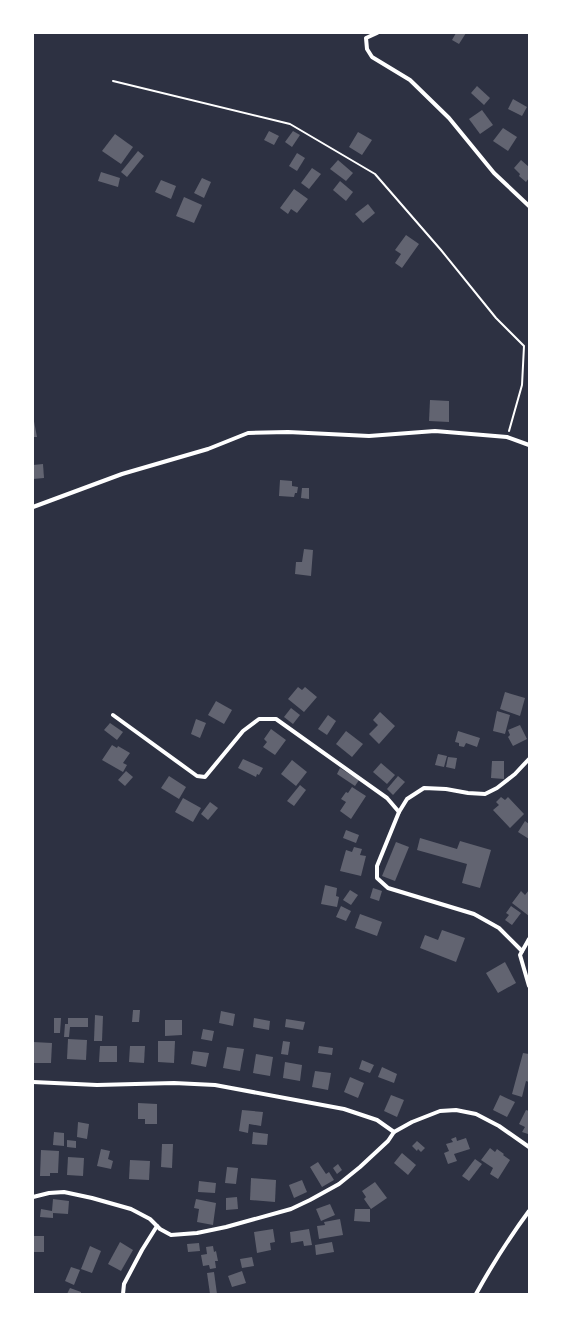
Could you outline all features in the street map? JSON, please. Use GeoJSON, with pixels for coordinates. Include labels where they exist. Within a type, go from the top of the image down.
{"type":"FeatureCollection","features":[{"type":"Feature","properties":{"kind":"street"},"geometry":{"type":"LineString","coordinates":[[377,33],[366,38],[367,48],[372,57],[410,80],[449,118],[494,173],[529,206]]}},
{"type":"Feature","properties":{"kind":"street"},"geometry":{"type":"LineString","coordinates":[[33,507],[122,474],[208,449],[248,433],[288,432],[369,436],[435,431],[507,437],[529,445]]}},
{"type":"Feature","properties":{"kind":"street"},"geometry":{"type":"LineString","coordinates":[[113,715],[197,776],[205,777],[243,732],[259,719],[276,719],[387,798],[398,812]]}},
{"type":"Feature","properties":{"kind":"street"},"geometry":{"type":"LineString","coordinates":[[522,951],[499,928],[474,914],[388,888],[377,878],[377,866],[398,812],[407,799],[424,788],[485,794],[497,788],[515,774],[529,759]]}},
{"type":"Feature","properties":{"kind":"street"},"geometry":{"type":"LineString","coordinates":[[529,939],[520,955],[529,986]]}},
{"type":"Feature","properties":{"kind":"street"},"geometry":{"type":"LineString","coordinates":[[33,1082],[97,1084],[174,1083],[215,1085],[344,1109],[377,1120],[394,1132]]}},
{"type":"Feature","properties":{"kind":"street"},"geometry":{"type":"LineString","coordinates":[[33,1197],[49,1193],[64,1192],[92,1198],[131,1210],[150,1219],[157,1226],[171,1235],[197,1233],[226,1227],[291,1209],[339,1184],[388,1141],[394,1132],[412,1122],[440,1111],[456,1110],[476,1114],[493,1123],[529,1147]]}},
{"type":"Feature","properties":{"kind":"street"},"geometry":{"type":"LineString","coordinates":[[476,1294],[504,1244],[529,1211]]}},
{"type":"Feature","properties":{"kind":"street"},"geometry":{"type":"LineString","coordinates":[[123,1294],[124,1284],[157,1226]]}},
{"type":"Feature","properties":{"kind":"path"},"geometry":{"type":"LineString","coordinates":[[113,80],[290,124],[375,174],[496,318],[524,346],[522,385],[507,437]]}},
{"type":"Feature","properties":{"kind":"building"},"geometry":{"type":"Polygon","coordinates":[[[456,33],[466,33],[459,44],[452,40],[456,33]]]}},
{"type":"Feature","properties":{"kind":"building"},"geometry":{"type":"Polygon","coordinates":[[[477,86],[490,98],[484,105],[471,93],[477,86]]]}},
{"type":"Feature","properties":{"kind":"building"},"geometry":{"type":"Polygon","coordinates":[[[513,99],[527,107],[522,116],[508,109],[513,99]]]}},
{"type":"Feature","properties":{"kind":"building"},"geometry":{"type":"Polygon","coordinates":[[[482,110],[493,125],[480,134],[469,119],[482,110]]]}},
{"type":"Feature","properties":{"kind":"building"},"geometry":{"type":"Polygon","coordinates":[[[503,128],[517,137],[508,151],[493,141],[503,128]]]}},
{"type":"Feature","properties":{"kind":"building"},"geometry":{"type":"Polygon","coordinates":[[[269,131],[279,136],[274,145],[264,140],[269,131]]]}},
{"type":"Feature","properties":{"kind":"building"},"geometry":{"type":"Polygon","coordinates":[[[293,131],[300,135],[292,147],[285,142],[293,131]]]}},
{"type":"Feature","properties":{"kind":"building"},"geometry":{"type":"Polygon","coordinates":[[[358,132],[372,140],[362,155],[349,147],[358,132]]]}},
{"type":"Feature","properties":{"kind":"building"},"geometry":{"type":"Polygon","coordinates":[[[115,134],[133,147],[121,164],[102,151],[115,134]]]}},
{"type":"Feature","properties":{"kind":"building"},"geometry":{"type":"Polygon","coordinates":[[[138,151],[144,156],[127,177],[121,172],[138,151]]]}},
{"type":"Feature","properties":{"kind":"building"},"geometry":{"type":"Polygon","coordinates":[[[297,153],[305,158],[297,171],[289,166],[297,153]]]}},
{"type":"Feature","properties":{"kind":"building"},"geometry":{"type":"Polygon","coordinates":[[[338,160],[353,173],[346,181],[330,169],[338,160]]]}},
{"type":"Feature","properties":{"kind":"building"},"geometry":{"type":"Polygon","coordinates":[[[521,160],[529,167],[529,178],[526,182],[519,176],[520,174],[514,168],[521,160]]]}},
{"type":"Feature","properties":{"kind":"building"},"geometry":{"type":"Polygon","coordinates":[[[312,168],[321,174],[309,189],[301,183],[312,168]]]}},
{"type":"Feature","properties":{"kind":"building"},"geometry":{"type":"Polygon","coordinates":[[[101,172],[120,178],[118,187],[98,181],[101,172]]]}},
{"type":"Feature","properties":{"kind":"building"},"geometry":{"type":"Polygon","coordinates":[[[202,178],[211,182],[204,198],[194,193],[202,178]]]}},
{"type":"Feature","properties":{"kind":"building"},"geometry":{"type":"Polygon","coordinates":[[[161,180],[176,186],[171,199],[155,192],[161,180]]]}},
{"type":"Feature","properties":{"kind":"building"},"geometry":{"type":"Polygon","coordinates":[[[340,181],[353,192],[346,201],[333,190],[340,181]]]}},
{"type":"Feature","properties":{"kind":"building"},"geometry":{"type":"Polygon","coordinates":[[[294,189],[308,199],[297,213],[291,209],[288,214],[280,208],[294,189]]]}},
{"type":"Feature","properties":{"kind":"building"},"geometry":{"type":"Polygon","coordinates":[[[184,197],[202,205],[194,223],[176,216],[184,197]]]}},
{"type":"Feature","properties":{"kind":"building"},"geometry":{"type":"Polygon","coordinates":[[[368,204],[375,213],[363,223],[355,214],[368,204]]]}},
{"type":"Feature","properties":{"kind":"building"},"geometry":{"type":"Polygon","coordinates":[[[406,235],[419,244],[402,268],[395,263],[401,254],[395,250],[406,235]]]}},
{"type":"Feature","properties":{"kind":"building"},"geometry":{"type":"Polygon","coordinates":[[[430,400],[449,401],[449,422],[429,421],[430,400]]]}},
{"type":"Feature","properties":{"kind":"building"},"geometry":{"type":"Polygon","coordinates":[[[33,416],[37,437],[33,437],[33,416]]]}},
{"type":"Feature","properties":{"kind":"building"},"geometry":{"type":"Polygon","coordinates":[[[43,464],[44,478],[33,479],[33,465],[43,464]]]}},
{"type":"Feature","properties":{"kind":"building"},"geometry":{"type":"Polygon","coordinates":[[[280,480],[292,481],[292,486],[298,487],[297,493],[295,493],[294,497],[279,496],[280,480]]]}},
{"type":"Feature","properties":{"kind":"building"},"geometry":{"type":"Polygon","coordinates":[[[302,488],[309,488],[309,499],[301,498],[302,488]]]}},
{"type":"Feature","properties":{"kind":"building"},"geometry":{"type":"Polygon","coordinates":[[[304,549],[313,550],[311,576],[295,574],[296,562],[302,562],[304,549]]]}},
{"type":"Feature","properties":{"kind":"building"},"geometry":{"type":"Polygon","coordinates":[[[298,687],[302,690],[305,687],[317,697],[304,712],[288,699],[298,687]]]}},
{"type":"Feature","properties":{"kind":"building"},"geometry":{"type":"Polygon","coordinates":[[[505,692],[525,698],[520,716],[500,709],[505,692]]]}},
{"type":"Feature","properties":{"kind":"building"},"geometry":{"type":"Polygon","coordinates":[[[216,701],[232,710],[224,724],[208,715],[216,701]]]}},
{"type":"Feature","properties":{"kind":"building"},"geometry":{"type":"Polygon","coordinates":[[[291,708],[300,715],[293,724],[284,717],[291,708]]]}},
{"type":"Feature","properties":{"kind":"building"},"geometry":{"type":"Polygon","coordinates":[[[497,711],[510,715],[505,734],[493,731],[497,711]]]}},
{"type":"Feature","properties":{"kind":"building"},"geometry":{"type":"Polygon","coordinates":[[[380,712],[395,726],[379,744],[369,734],[378,725],[373,720],[380,712]]]}},
{"type":"Feature","properties":{"kind":"building"},"geometry":{"type":"Polygon","coordinates":[[[328,715],[336,721],[327,735],[318,729],[328,715]]]}},
{"type":"Feature","properties":{"kind":"building"},"geometry":{"type":"Polygon","coordinates":[[[196,719],[206,723],[200,738],[191,734],[196,719]]]}},
{"type":"Feature","properties":{"kind":"building"},"geometry":{"type":"Polygon","coordinates":[[[110,723],[123,732],[117,740],[104,730],[110,723]]]}},
{"type":"Feature","properties":{"kind":"building"},"geometry":{"type":"Polygon","coordinates":[[[520,725],[527,739],[513,746],[508,737],[510,735],[508,730],[520,725]]]}},
{"type":"Feature","properties":{"kind":"building"},"geometry":{"type":"Polygon","coordinates":[[[271,729],[286,740],[275,755],[263,747],[267,742],[264,739],[271,729]]]}},
{"type":"Feature","properties":{"kind":"building"},"geometry":{"type":"Polygon","coordinates":[[[346,731],[363,744],[352,757],[336,744],[346,731]]]}},
{"type":"Feature","properties":{"kind":"building"},"geometry":{"type":"Polygon","coordinates":[[[458,731],[480,738],[477,747],[466,743],[464,747],[459,746],[459,743],[455,742],[458,731]]]}},
{"type":"Feature","properties":{"kind":"building"},"geometry":{"type":"Polygon","coordinates":[[[112,745],[117,748],[118,746],[130,753],[123,763],[127,765],[123,772],[102,760],[112,745]]]}},
{"type":"Feature","properties":{"kind":"building"},"geometry":{"type":"Polygon","coordinates":[[[438,754],[447,756],[444,767],[435,765],[438,754]]]}},
{"type":"Feature","properties":{"kind":"building"},"geometry":{"type":"Polygon","coordinates":[[[448,757],[457,758],[455,769],[446,767],[448,757]]]}},
{"type":"Feature","properties":{"kind":"building"},"geometry":{"type":"Polygon","coordinates":[[[243,759],[263,768],[259,775],[257,774],[256,777],[238,768],[243,759]]]}},
{"type":"Feature","properties":{"kind":"building"},"geometry":{"type":"Polygon","coordinates":[[[292,760],[307,772],[296,786],[281,774],[292,760]]]}},
{"type":"Feature","properties":{"kind":"building"},"geometry":{"type":"Polygon","coordinates":[[[492,761],[504,761],[504,779],[491,778],[492,761]]]}},
{"type":"Feature","properties":{"kind":"building"},"geometry":{"type":"Polygon","coordinates":[[[381,763],[395,775],[387,784],[373,772],[381,763]]]}},
{"type":"Feature","properties":{"kind":"building"},"geometry":{"type":"Polygon","coordinates":[[[340,768],[359,780],[355,786],[337,774],[340,768]]]}},
{"type":"Feature","properties":{"kind":"building"},"geometry":{"type":"Polygon","coordinates":[[[126,771],[133,777],[125,786],[118,780],[126,771]]]}},
{"type":"Feature","properties":{"kind":"building"},"geometry":{"type":"Polygon","coordinates":[[[169,776],[186,787],[179,799],[161,788],[169,776]]]}},
{"type":"Feature","properties":{"kind":"building"},"geometry":{"type":"Polygon","coordinates":[[[398,776],[405,782],[393,795],[387,789],[398,776]]]}},
{"type":"Feature","properties":{"kind":"building"},"geometry":{"type":"Polygon","coordinates":[[[300,785],[306,790],[294,806],[287,801],[300,785]]]}},
{"type":"Feature","properties":{"kind":"building"},"geometry":{"type":"Polygon","coordinates":[[[352,787],[366,796],[351,819],[340,811],[346,802],[341,799],[352,787]]]}},
{"type":"Feature","properties":{"kind":"building"},"geometry":{"type":"Polygon","coordinates":[[[501,797],[505,800],[508,797],[524,814],[510,828],[493,810],[499,805],[496,802],[501,797]]]}},
{"type":"Feature","properties":{"kind":"building"},"geometry":{"type":"Polygon","coordinates":[[[183,798],[201,808],[193,822],[175,812],[183,798]]]}},
{"type":"Feature","properties":{"kind":"building"},"geometry":{"type":"Polygon","coordinates":[[[210,802],[218,808],[208,820],[201,814],[210,802]]]}},
{"type":"Feature","properties":{"kind":"building"},"geometry":{"type":"Polygon","coordinates":[[[525,821],[529,824],[529,839],[518,832],[525,821]]]}},
{"type":"Feature","properties":{"kind":"building"},"geometry":{"type":"Polygon","coordinates":[[[346,830],[359,835],[356,843],[343,838],[346,830]]]}},
{"type":"Feature","properties":{"kind":"building"},"geometry":{"type":"Polygon","coordinates":[[[420,838],[457,849],[460,841],[491,850],[480,888],[462,883],[467,864],[417,850],[420,838]]]}},
{"type":"Feature","properties":{"kind":"building"},"geometry":{"type":"Polygon","coordinates":[[[396,842],[409,847],[395,881],[382,876],[396,842]]]}},
{"type":"Feature","properties":{"kind":"building"},"geometry":{"type":"Polygon","coordinates":[[[354,847],[362,849],[360,855],[366,856],[361,876],[340,871],[346,850],[352,852],[354,847]]]}},
{"type":"Feature","properties":{"kind":"building"},"geometry":{"type":"Polygon","coordinates":[[[325,885],[337,888],[336,896],[339,897],[337,907],[321,904],[325,885]]]}},
{"type":"Feature","properties":{"kind":"building"},"geometry":{"type":"Polygon","coordinates":[[[373,888],[382,891],[379,901],[370,898],[373,888]]]}},
{"type":"Feature","properties":{"kind":"building"},"geometry":{"type":"Polygon","coordinates":[[[350,890],[358,895],[351,905],[343,900],[350,890]]]}},
{"type":"Feature","properties":{"kind":"building"},"geometry":{"type":"Polygon","coordinates":[[[529,890],[529,916],[512,903],[521,891],[525,895],[529,890]]]}},
{"type":"Feature","properties":{"kind":"building"},"geometry":{"type":"Polygon","coordinates":[[[341,906],[351,911],[346,921],[336,917],[341,906]]]}},
{"type":"Feature","properties":{"kind":"building"},"geometry":{"type":"Polygon","coordinates":[[[511,906],[521,913],[512,925],[505,920],[509,915],[506,913],[511,906]]]}},
{"type":"Feature","properties":{"kind":"building"},"geometry":{"type":"Polygon","coordinates":[[[360,914],[382,922],[377,936],[355,928],[360,914]]]}},
{"type":"Feature","properties":{"kind":"building"},"geometry":{"type":"Polygon","coordinates":[[[442,930],[465,938],[456,962],[420,948],[425,935],[438,940],[442,930]]]}},
{"type":"Feature","properties":{"kind":"building"},"geometry":{"type":"Polygon","coordinates":[[[505,962],[516,983],[498,993],[486,973],[505,962]]]}},
{"type":"Feature","properties":{"kind":"building"},"geometry":{"type":"Polygon","coordinates":[[[133,1010],[140,1010],[139,1022],[132,1022],[133,1010]]]}},
{"type":"Feature","properties":{"kind":"building"},"geometry":{"type":"Polygon","coordinates":[[[221,1011],[235,1014],[233,1026],[219,1023],[221,1011]]]}},
{"type":"Feature","properties":{"kind":"building"},"geometry":{"type":"Polygon","coordinates":[[[95,1015],[103,1016],[102,1041],[94,1041],[95,1015]]]}},
{"type":"Feature","properties":{"kind":"building"},"geometry":{"type":"Polygon","coordinates":[[[54,1018],[61,1018],[60,1033],[54,1033],[54,1018]]]}},
{"type":"Feature","properties":{"kind":"building"},"geometry":{"type":"Polygon","coordinates":[[[68,1018],[88,1018],[88,1027],[70,1027],[69,1037],[64,1037],[65,1024],[68,1024],[68,1018]]]}},
{"type":"Feature","properties":{"kind":"building"},"geometry":{"type":"Polygon","coordinates":[[[254,1018],[270,1021],[269,1030],[253,1027],[254,1018]]]}},
{"type":"Feature","properties":{"kind":"building"},"geometry":{"type":"Polygon","coordinates":[[[286,1019],[305,1022],[303,1030],[285,1027],[286,1019]]]}},
{"type":"Feature","properties":{"kind":"building"},"geometry":{"type":"Polygon","coordinates":[[[165,1020],[182,1020],[182,1035],[165,1036],[165,1020]]]}},
{"type":"Feature","properties":{"kind":"building"},"geometry":{"type":"Polygon","coordinates":[[[203,1029],[214,1031],[212,1041],[201,1039],[203,1029]]]}},
{"type":"Feature","properties":{"kind":"building"},"geometry":{"type":"Polygon","coordinates":[[[68,1039],[87,1040],[86,1060],[67,1059],[68,1039]]]}},
{"type":"Feature","properties":{"kind":"building"},"geometry":{"type":"Polygon","coordinates":[[[158,1041],[175,1041],[174,1063],[158,1062],[158,1041]]]}},
{"type":"Feature","properties":{"kind":"building"},"geometry":{"type":"Polygon","coordinates":[[[283,1041],[290,1042],[288,1055],[281,1054],[283,1041]]]}},
{"type":"Feature","properties":{"kind":"building"},"geometry":{"type":"Polygon","coordinates":[[[33,1042],[52,1043],[51,1063],[33,1063],[33,1042]]]}},
{"type":"Feature","properties":{"kind":"building"},"geometry":{"type":"Polygon","coordinates":[[[100,1046],[117,1046],[117,1062],[99,1062],[100,1046]]]}},
{"type":"Feature","properties":{"kind":"building"},"geometry":{"type":"Polygon","coordinates":[[[130,1046],[145,1046],[144,1063],[129,1062],[130,1046]]]}},
{"type":"Feature","properties":{"kind":"building"},"geometry":{"type":"Polygon","coordinates":[[[319,1046],[333,1048],[332,1055],[318,1053],[319,1046]]]}},
{"type":"Feature","properties":{"kind":"building"},"geometry":{"type":"Polygon","coordinates":[[[227,1047],[244,1049],[240,1071],[223,1068],[227,1047]]]}},
{"type":"Feature","properties":{"kind":"building"},"geometry":{"type":"Polygon","coordinates":[[[193,1051],[209,1053],[206,1067],[191,1064],[193,1051]]]}},
{"type":"Feature","properties":{"kind":"building"},"geometry":{"type":"Polygon","coordinates":[[[523,1053],[529,1054],[529,1082],[526,1081],[522,1097],[512,1094],[523,1053]]]}},
{"type":"Feature","properties":{"kind":"building"},"geometry":{"type":"Polygon","coordinates":[[[256,1054],[273,1057],[270,1076],[253,1073],[256,1054]]]}},
{"type":"Feature","properties":{"kind":"building"},"geometry":{"type":"Polygon","coordinates":[[[362,1060],[374,1065],[370,1073],[359,1069],[362,1060]]]}},
{"type":"Feature","properties":{"kind":"building"},"geometry":{"type":"Polygon","coordinates":[[[285,1062],[302,1065],[300,1081],[283,1078],[285,1062]]]}},
{"type":"Feature","properties":{"kind":"building"},"geometry":{"type":"Polygon","coordinates":[[[382,1067],[397,1074],[394,1083],[378,1077],[382,1067]]]}},
{"type":"Feature","properties":{"kind":"building"},"geometry":{"type":"Polygon","coordinates":[[[315,1071],[331,1073],[328,1090],[312,1087],[315,1071]]]}},
{"type":"Feature","properties":{"kind":"building"},"geometry":{"type":"Polygon","coordinates":[[[350,1077],[364,1083],[358,1098],[344,1092],[350,1077]]]}},
{"type":"Feature","properties":{"kind":"building"},"geometry":{"type":"Polygon","coordinates":[[[391,1095],[404,1100],[397,1117],[384,1111],[391,1095]]]}},
{"type":"Feature","properties":{"kind":"building"},"geometry":{"type":"Polygon","coordinates":[[[500,1095],[515,1102],[507,1117],[493,1110],[500,1095]]]}},
{"type":"Feature","properties":{"kind":"building"},"geometry":{"type":"Polygon","coordinates":[[[138,1103],[157,1104],[157,1124],[145,1124],[145,1119],[138,1119],[138,1103]]]}},
{"type":"Feature","properties":{"kind":"building"},"geometry":{"type":"Polygon","coordinates":[[[242,1110],[263,1112],[261,1126],[249,1124],[248,1133],[239,1131],[242,1110]]]}},
{"type":"Feature","properties":{"kind":"building"},"geometry":{"type":"Polygon","coordinates":[[[526,1110],[529,1111],[528,1134],[522,1132],[525,1127],[519,1124],[526,1110]]]}},
{"type":"Feature","properties":{"kind":"building"},"geometry":{"type":"Polygon","coordinates":[[[78,1122],[89,1124],[87,1139],[77,1137],[78,1122]]]}},
{"type":"Feature","properties":{"kind":"building"},"geometry":{"type":"Polygon","coordinates":[[[54,1132],[64,1133],[64,1146],[53,1145],[54,1132]]]}},
{"type":"Feature","properties":{"kind":"building"},"geometry":{"type":"Polygon","coordinates":[[[253,1132],[268,1134],[267,1145],[252,1144],[253,1132]]]}},
{"type":"Feature","properties":{"kind":"building"},"geometry":{"type":"Polygon","coordinates":[[[456,1137],[457,1141],[466,1138],[470,1149],[454,1154],[457,1161],[448,1164],[444,1153],[449,1151],[446,1144],[453,1142],[451,1139],[456,1137]]]}},
{"type":"Feature","properties":{"kind":"building"},"geometry":{"type":"Polygon","coordinates":[[[67,1140],[76,1141],[76,1148],[67,1147],[67,1140]]]}},
{"type":"Feature","properties":{"kind":"building"},"geometry":{"type":"Polygon","coordinates":[[[417,1141],[425,1148],[421,1152],[418,1149],[417,1151],[412,1146],[417,1141]]]}},
{"type":"Feature","properties":{"kind":"building"},"geometry":{"type":"Polygon","coordinates":[[[162,1144],[173,1144],[172,1168],[161,1167],[162,1144]]]}},
{"type":"Feature","properties":{"kind":"building"},"geometry":{"type":"Polygon","coordinates":[[[490,1148],[495,1152],[497,1149],[510,1160],[498,1179],[490,1174],[493,1168],[481,1160],[490,1148]]]}},
{"type":"Feature","properties":{"kind":"building"},"geometry":{"type":"Polygon","coordinates":[[[101,1149],[110,1151],[108,1159],[113,1161],[111,1169],[97,1166],[101,1149]]]}},
{"type":"Feature","properties":{"kind":"building"},"geometry":{"type":"Polygon","coordinates":[[[41,1150],[59,1151],[58,1173],[50,1173],[50,1176],[40,1176],[41,1150]]]}},
{"type":"Feature","properties":{"kind":"building"},"geometry":{"type":"Polygon","coordinates":[[[402,1153],[416,1165],[408,1175],[394,1163],[402,1153]]]}},
{"type":"Feature","properties":{"kind":"building"},"geometry":{"type":"Polygon","coordinates":[[[68,1157],[84,1158],[83,1176],[67,1175],[68,1157]]]}},
{"type":"Feature","properties":{"kind":"building"},"geometry":{"type":"Polygon","coordinates":[[[475,1159],[482,1164],[469,1181],[462,1176],[475,1159]]]}},
{"type":"Feature","properties":{"kind":"building"},"geometry":{"type":"Polygon","coordinates":[[[130,1160],[150,1161],[149,1180],[129,1179],[130,1160]]]}},
{"type":"Feature","properties":{"kind":"building"},"geometry":{"type":"Polygon","coordinates":[[[318,1162],[326,1174],[329,1172],[334,1180],[322,1187],[310,1167],[318,1162]]]}},
{"type":"Feature","properties":{"kind":"building"},"geometry":{"type":"Polygon","coordinates":[[[338,1164],[342,1170],[337,1174],[333,1168],[338,1164]]]}},
{"type":"Feature","properties":{"kind":"building"},"geometry":{"type":"Polygon","coordinates":[[[227,1167],[238,1168],[236,1184],[225,1183],[227,1167]]]}},
{"type":"Feature","properties":{"kind":"building"},"geometry":{"type":"Polygon","coordinates":[[[251,1178],[276,1180],[275,1202],[250,1200],[251,1178]]]}},
{"type":"Feature","properties":{"kind":"building"},"geometry":{"type":"Polygon","coordinates":[[[302,1180],[307,1192],[294,1198],[289,1185],[302,1180]]]}},
{"type":"Feature","properties":{"kind":"building"},"geometry":{"type":"Polygon","coordinates":[[[199,1181],[216,1183],[215,1193],[198,1192],[199,1181]]]}},
{"type":"Feature","properties":{"kind":"building"},"geometry":{"type":"Polygon","coordinates":[[[375,1182],[387,1198],[371,1209],[364,1199],[366,1197],[362,1191],[375,1182]]]}},
{"type":"Feature","properties":{"kind":"building"},"geometry":{"type":"Polygon","coordinates":[[[237,1197],[238,1209],[226,1210],[226,1198],[237,1197]]]}},
{"type":"Feature","properties":{"kind":"building"},"geometry":{"type":"Polygon","coordinates":[[[53,1199],[69,1201],[68,1214],[53,1213],[53,1218],[40,1217],[41,1209],[52,1211],[53,1199]]]}},
{"type":"Feature","properties":{"kind":"building"},"geometry":{"type":"Polygon","coordinates":[[[196,1199],[216,1203],[213,1225],[197,1222],[199,1209],[194,1208],[196,1199]]]}},
{"type":"Feature","properties":{"kind":"building"},"geometry":{"type":"Polygon","coordinates":[[[330,1204],[335,1215],[321,1221],[316,1209],[330,1204]]]}},
{"type":"Feature","properties":{"kind":"building"},"geometry":{"type":"Polygon","coordinates":[[[355,1209],[370,1209],[370,1222],[354,1221],[355,1209]]]}},
{"type":"Feature","properties":{"kind":"building"},"geometry":{"type":"Polygon","coordinates":[[[340,1219],[343,1235],[319,1239],[317,1226],[325,1225],[324,1222],[340,1219]]]}},
{"type":"Feature","properties":{"kind":"building"},"geometry":{"type":"Polygon","coordinates":[[[273,1229],[275,1242],[270,1243],[271,1250],[257,1253],[254,1232],[273,1229]]]}},
{"type":"Feature","properties":{"kind":"building"},"geometry":{"type":"Polygon","coordinates":[[[309,1229],[312,1245],[304,1246],[303,1241],[291,1243],[290,1232],[309,1229]]]}},
{"type":"Feature","properties":{"kind":"building"},"geometry":{"type":"Polygon","coordinates":[[[33,1236],[44,1236],[44,1252],[33,1252],[33,1236]]]}},
{"type":"Feature","properties":{"kind":"building"},"geometry":{"type":"Polygon","coordinates":[[[120,1242],[133,1250],[121,1271],[108,1264],[120,1242]]]}},
{"type":"Feature","properties":{"kind":"building"},"geometry":{"type":"Polygon","coordinates":[[[332,1242],[334,1252],[316,1255],[315,1245],[332,1242]]]}},
{"type":"Feature","properties":{"kind":"building"},"geometry":{"type":"Polygon","coordinates":[[[199,1243],[200,1251],[188,1252],[187,1244],[199,1243]]]}},
{"type":"Feature","properties":{"kind":"building"},"geometry":{"type":"Polygon","coordinates":[[[90,1246],[101,1251],[92,1273],[81,1269],[90,1246]]]}},
{"type":"Feature","properties":{"kind":"building"},"geometry":{"type":"Polygon","coordinates":[[[213,1246],[214,1252],[216,1251],[218,1261],[215,1261],[216,1268],[210,1269],[209,1265],[203,1266],[201,1255],[207,1254],[206,1247],[213,1246]]]}},
{"type":"Feature","properties":{"kind":"building"},"geometry":{"type":"Polygon","coordinates":[[[252,1257],[254,1266],[242,1268],[240,1259],[252,1257]]]}},
{"type":"Feature","properties":{"kind":"building"},"geometry":{"type":"Polygon","coordinates":[[[71,1267],[80,1270],[74,1285],[65,1281],[71,1267]]]}},
{"type":"Feature","properties":{"kind":"building"},"geometry":{"type":"Polygon","coordinates":[[[242,1271],[246,1283],[232,1287],[228,1276],[242,1271]]]}},
{"type":"Feature","properties":{"kind":"building"},"geometry":{"type":"Polygon","coordinates":[[[214,1272],[217,1294],[210,1294],[207,1273],[214,1272]]]}},
{"type":"Feature","properties":{"kind":"building"},"geometry":{"type":"Polygon","coordinates":[[[70,1288],[81,1292],[81,1294],[67,1294],[70,1288]]]}}]}
